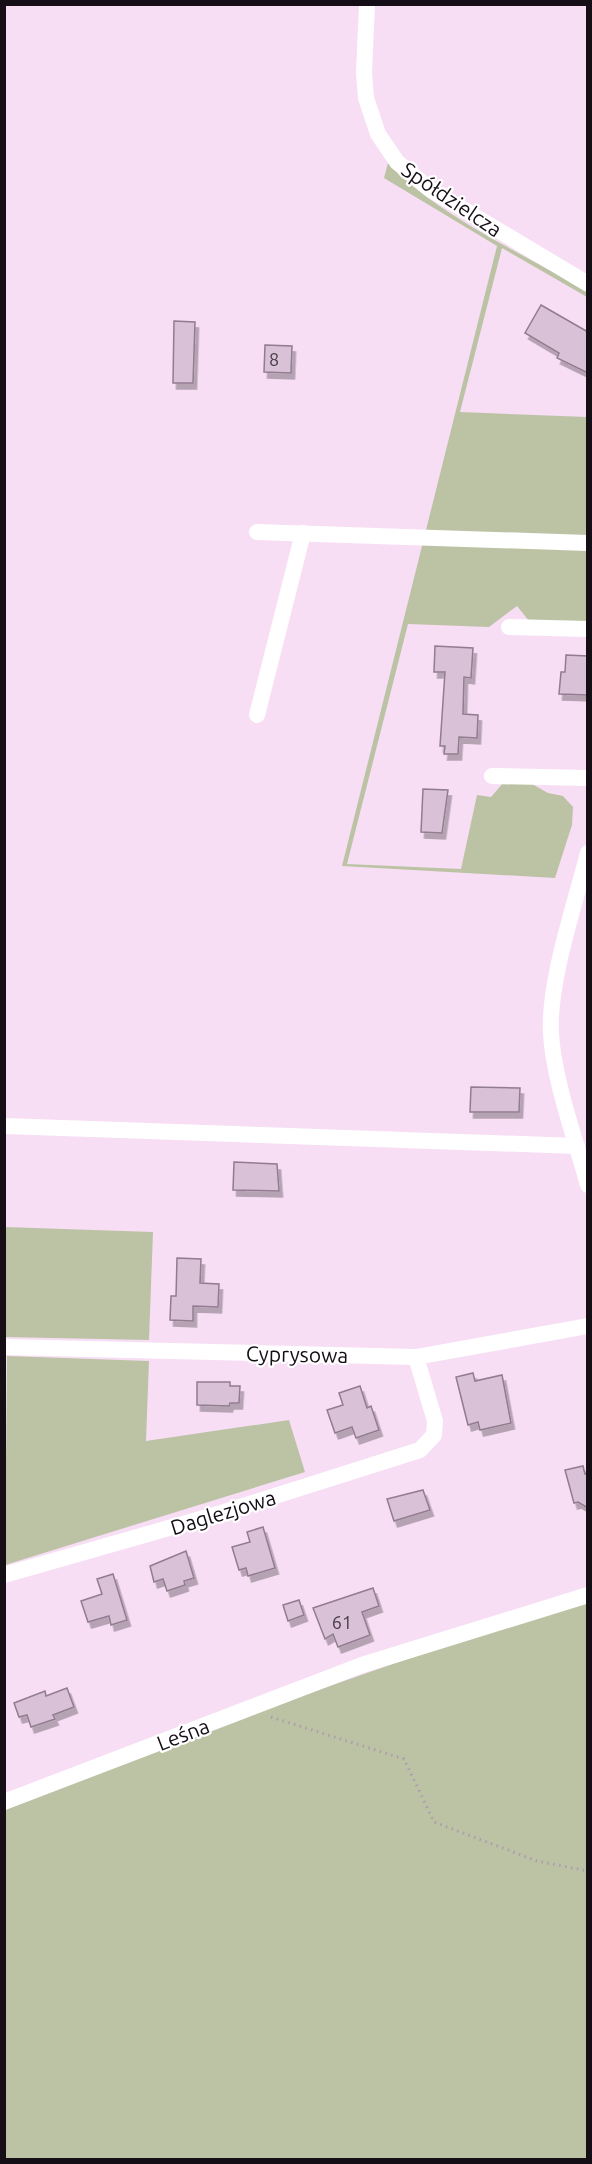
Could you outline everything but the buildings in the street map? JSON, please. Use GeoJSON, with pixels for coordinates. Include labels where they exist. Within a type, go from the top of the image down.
{"type":"FeatureCollection","features":[{"type":"Feature","properties":{"kind":"street","name":"Spółdzielcza"},"geometry":{"type":"LineString","coordinates":[[367,4],[364,73],[366,98],[378,134],[397,162],[431,190],[588,284]]}},
{"type":"Feature","properties":{"kind":"street"},"geometry":{"type":"LineString","coordinates":[[257,532],[588,543]]}},
{"type":"Feature","properties":{"kind":"street"},"geometry":{"type":"LineString","coordinates":[[257,716],[303,533]]}},
{"type":"Feature","properties":{"kind":"street"},"geometry":{"type":"LineString","coordinates":[[509,627],[588,629]]}},
{"type":"Feature","properties":{"kind":"street"},"geometry":{"type":"LineString","coordinates":[[492,776],[588,778]]}},
{"type":"Feature","properties":{"kind":"street"},"geometry":{"type":"LineString","coordinates":[[588,853],[556,986],[551,1021],[552,1050],[588,1185]]}},
{"type":"Feature","properties":{"kind":"street"},"geometry":{"type":"LineString","coordinates":[[4,1126],[577,1146]]}},
{"type":"Feature","properties":{"kind":"street","name":"Cyprysowa"},"geometry":{"type":"LineString","coordinates":[[4,1347],[416,1357],[588,1326]]}},
{"type":"Feature","properties":{"kind":"street","name":"Daglezjowa"},"geometry":{"type":"LineString","coordinates":[[4,1575],[218,1514],[420,1449],[434,1435],[435,1421],[416,1357]]}},
{"type":"Feature","properties":{"kind":"street","name":"Leśna"},"geometry":{"type":"LineString","coordinates":[[4,1802],[362,1665],[588,1595]]}},
{"type":"Feature","properties":{"kind":"path"},"geometry":{"type":"LineString","coordinates":[[246,1709],[405,1759],[434,1822],[537,1861],[588,1871]]}},
{"type":"Feature","properties":{"kind":"green space"},"geometry":{"type":"Polygon","coordinates":[[[388,163],[430,200],[456,217],[587,291],[587,297],[502,248],[460,412],[587,417],[587,624],[529,621],[517,606],[489,627],[408,624],[347,864],[461,869],[477,795],[491,797],[503,783],[532,784],[548,793],[563,796],[573,807],[572,825],[555,878],[342,866],[497,246],[384,178],[388,163]]]}},
{"type":"Feature","properties":{"kind":"green space"},"geometry":{"type":"Polygon","coordinates":[[[5,1227],[153,1232],[149,1340],[5,1337],[5,1227]]]}},
{"type":"Feature","properties":{"kind":"green space"},"geometry":{"type":"Polygon","coordinates":[[[7,1356],[149,1361],[146,1441],[289,1420],[305,1472],[5,1565],[7,1356]]]}},
{"type":"Feature","properties":{"kind":"green space"},"geometry":{"type":"Polygon","coordinates":[[[587,1596],[587,2159],[5,2159],[4,1807],[150,1749],[587,1596]]]}}]}
